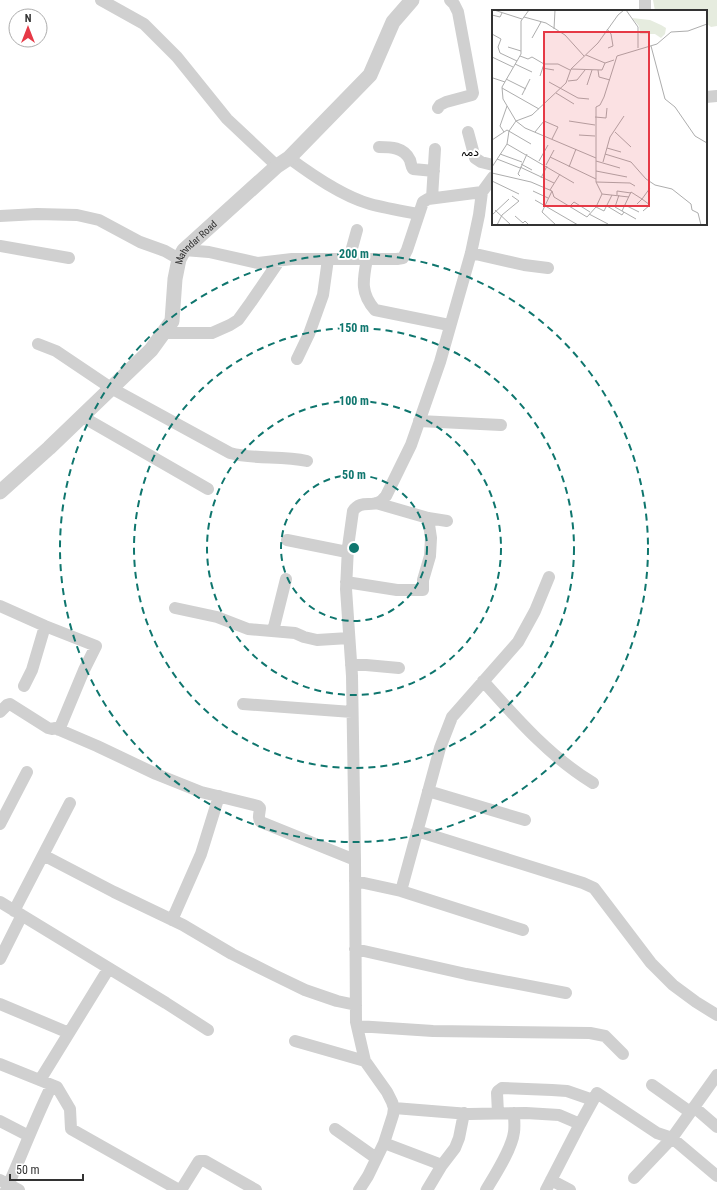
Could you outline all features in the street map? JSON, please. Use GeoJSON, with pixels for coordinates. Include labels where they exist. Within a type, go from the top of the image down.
{"type":"FeatureCollection","features":[{"type":"Feature","properties":{"kind":"street"},"geometry":{"type":"LineString","coordinates":[[101,0],[144,24],[177,57],[227,119],[283,162],[315,176],[346,194],[368,204],[418,214]]}},
{"type":"Feature","properties":{"kind":"street","name":"Mahndar Road"},"geometry":{"type":"LineString","coordinates":[[0,492],[49,448],[151,350],[172,322],[175,279],[182,254],[283,162],[370,75],[393,22],[412,0]]}},
{"type":"Feature","properties":{"kind":"street"},"geometry":{"type":"LineString","coordinates":[[438,108],[443,103],[472,95],[473,93],[458,12],[450,0]]}},
{"type":"Feature","properties":{"kind":"street"},"geometry":{"type":"LineString","coordinates":[[707,97],[717,96]]}},
{"type":"Feature","properties":{"kind":"street"},"geometry":{"type":"LineString","coordinates":[[468,132],[475,158],[481,162],[492,165]]}},
{"type":"Feature","properties":{"kind":"street"},"geometry":{"type":"LineString","coordinates":[[378,147],[396,148],[403,151],[409,159],[413,169],[434,171]]}},
{"type":"Feature","properties":{"kind":"street"},"geometry":{"type":"LineString","coordinates":[[432,198],[435,149]]}},
{"type":"Feature","properties":{"kind":"street"},"geometry":{"type":"LineString","coordinates":[[359,1190],[368,1176],[384,1143],[394,1108],[387,1092],[365,1060],[356,1022],[355,860],[351,665],[346,582],[353,511],[356,507],[361,505],[381,501],[386,496],[410,445],[440,362],[449,325],[471,253],[482,192],[492,178]]}},
{"type":"Feature","properties":{"kind":"street"},"geometry":{"type":"LineString","coordinates":[[0,216],[37,214],[77,215],[99,220],[140,242],[165,251],[182,254],[209,252],[258,263],[292,260],[397,260],[403,258],[407,250],[423,202],[432,198],[482,192]]}},
{"type":"Feature","properties":{"kind":"street"},"geometry":{"type":"LineString","coordinates":[[349,260],[357,230]]}},
{"type":"Feature","properties":{"kind":"street"},"geometry":{"type":"LineString","coordinates":[[0,246],[69,258]]}},
{"type":"Feature","properties":{"kind":"street"},"geometry":{"type":"LineString","coordinates":[[471,253],[524,265],[548,268]]}},
{"type":"Feature","properties":{"kind":"street"},"geometry":{"type":"LineString","coordinates":[[297,359],[309,334],[323,295],[328,260]]}},
{"type":"Feature","properties":{"kind":"street"},"geometry":{"type":"LineString","coordinates":[[367,260],[364,275],[364,292],[368,302],[375,310],[449,325]]}},
{"type":"Feature","properties":{"kind":"street"},"geometry":{"type":"LineString","coordinates":[[163,333],[212,333],[230,325],[238,320],[252,302],[279,261]]}},
{"type":"Feature","properties":{"kind":"street"},"geometry":{"type":"LineString","coordinates":[[38,344],[56,351],[111,388],[230,452],[246,456],[285,457],[307,461]]}},
{"type":"Feature","properties":{"kind":"street"},"geometry":{"type":"LineString","coordinates":[[81,416],[208,489]]}},
{"type":"Feature","properties":{"kind":"street"},"geometry":{"type":"LineString","coordinates":[[419,421],[501,425]]}},
{"type":"Feature","properties":{"kind":"street"},"geometry":{"type":"LineString","coordinates":[[376,503],[428,518],[447,521]]}},
{"type":"Feature","properties":{"kind":"street"},"geometry":{"type":"LineString","coordinates":[[346,582],[397,590],[423,590],[423,580],[430,556],[431,538],[428,518]]}},
{"type":"Feature","properties":{"kind":"street"},"geometry":{"type":"LineString","coordinates":[[287,540],[348,552]]}},
{"type":"Feature","properties":{"kind":"street"},"geometry":{"type":"LineString","coordinates":[[401,891],[440,748],[452,717],[518,642],[535,611],[549,577]]}},
{"type":"Feature","properties":{"kind":"street"},"geometry":{"type":"LineString","coordinates":[[273,631],[286,579]]}},
{"type":"Feature","properties":{"kind":"street"},"geometry":{"type":"LineString","coordinates":[[0,606],[96,646],[84,670],[59,730]]}},
{"type":"Feature","properties":{"kind":"street"},"geometry":{"type":"LineString","coordinates":[[175,608],[217,617],[248,629],[295,633],[317,640],[349,638]]}},
{"type":"Feature","properties":{"kind":"street"},"geometry":{"type":"LineString","coordinates":[[24,686],[32,670],[45,626]]}},
{"type":"Feature","properties":{"kind":"street"},"geometry":{"type":"LineString","coordinates":[[351,665],[399,668]]}},
{"type":"Feature","properties":{"kind":"street"},"geometry":{"type":"LineString","coordinates":[[483,681],[513,714],[559,758],[570,768],[593,783]]}},
{"type":"Feature","properties":{"kind":"street"},"geometry":{"type":"LineString","coordinates":[[0,712],[10,704],[48,728],[55,728],[156,774],[201,792],[258,806],[260,808],[259,818],[261,822],[355,860]]}},
{"type":"Feature","properties":{"kind":"street"},"geometry":{"type":"LineString","coordinates":[[243,704],[352,712]]}},
{"type":"Feature","properties":{"kind":"street"},"geometry":{"type":"LineString","coordinates":[[0,824],[27,772]]}},
{"type":"Feature","properties":{"kind":"street"},"geometry":{"type":"LineString","coordinates":[[428,791],[525,820]]}},
{"type":"Feature","properties":{"kind":"street"},"geometry":{"type":"LineString","coordinates":[[172,920],[201,854],[219,796]]}},
{"type":"Feature","properties":{"kind":"street"},"geometry":{"type":"LineString","coordinates":[[0,958],[43,855],[70,803]]}},
{"type":"Feature","properties":{"kind":"street"},"geometry":{"type":"LineString","coordinates":[[417,831],[583,883],[594,888],[651,962],[672,986],[717,1016]]}},
{"type":"Feature","properties":{"kind":"street"},"geometry":{"type":"LineString","coordinates":[[43,855],[114,892],[183,925],[232,954],[305,990],[337,1001],[356,1005]]}},
{"type":"Feature","properties":{"kind":"street"},"geometry":{"type":"LineString","coordinates":[[355,881],[401,891],[523,930]]}},
{"type":"Feature","properties":{"kind":"street"},"geometry":{"type":"LineString","coordinates":[[0,902],[208,1030]]}},
{"type":"Feature","properties":{"kind":"street"},"geometry":{"type":"LineString","coordinates":[[355,949],[466,974],[566,993]]}},
{"type":"Feature","properties":{"kind":"street"},"geometry":{"type":"LineString","coordinates":[[40,1080],[109,968]]}},
{"type":"Feature","properties":{"kind":"street"},"geometry":{"type":"LineString","coordinates":[[0,1004],[69,1033]]}},
{"type":"Feature","properties":{"kind":"street"},"geometry":{"type":"LineString","coordinates":[[357,1026],[433,1031],[590,1033],[605,1036],[623,1054]]}},
{"type":"Feature","properties":{"kind":"street"},"geometry":{"type":"LineString","coordinates":[[295,1041],[365,1060]]}},
{"type":"Feature","properties":{"kind":"street"},"geometry":{"type":"LineString","coordinates":[[0,1064],[57,1087],[70,1109],[71,1129],[180,1190],[199,1161],[202,1160],[256,1190]]}},
{"type":"Feature","properties":{"kind":"street"},"geometry":{"type":"LineString","coordinates":[[634,1178],[672,1138],[717,1075]]}},
{"type":"Feature","properties":{"kind":"street"},"geometry":{"type":"LineString","coordinates":[[19,1190],[5,1185],[52,1085]]}},
{"type":"Feature","properties":{"kind":"street"},"geometry":{"type":"LineString","coordinates":[[652,1085],[717,1127]]}},
{"type":"Feature","properties":{"kind":"street"},"geometry":{"type":"LineString","coordinates":[[498,1113],[498,1091],[502,1088],[567,1091],[593,1100]]}},
{"type":"Feature","properties":{"kind":"street"},"geometry":{"type":"LineString","coordinates":[[570,1190],[549,1185],[597,1093],[657,1133],[672,1138],[717,1176]]}},
{"type":"Feature","properties":{"kind":"street"},"geometry":{"type":"LineString","coordinates":[[394,1108],[464,1113],[559,1115],[580,1124]]}},
{"type":"Feature","properties":{"kind":"street"},"geometry":{"type":"LineString","coordinates":[[430,1189],[442,1165],[452,1154],[459,1138],[464,1113]]}},
{"type":"Feature","properties":{"kind":"street"},"geometry":{"type":"LineString","coordinates":[[486,1190],[504,1159],[513,1138],[514,1113]]}},
{"type":"Feature","properties":{"kind":"street"},"geometry":{"type":"LineString","coordinates":[[0,1121],[29,1136]]}},
{"type":"Feature","properties":{"kind":"street"},"geometry":{"type":"LineString","coordinates":[[336,1129],[376,1158]]}},
{"type":"Feature","properties":{"kind":"street"},"geometry":{"type":"LineString","coordinates":[[384,1143],[442,1165]]}},
{"type":"Feature","properties":{"kind":"shaded area"},"geometry":{"type":"Polygon","coordinates":[[[653,0],[717,0],[717,26],[711,27],[707,24],[707,10],[655,10],[653,0]]]}},
{"type":"Feature","properties":{"kind":"district","name":"دمہ"},"geometry":{"type":"Point","coordinates":[470,152]}}]}
